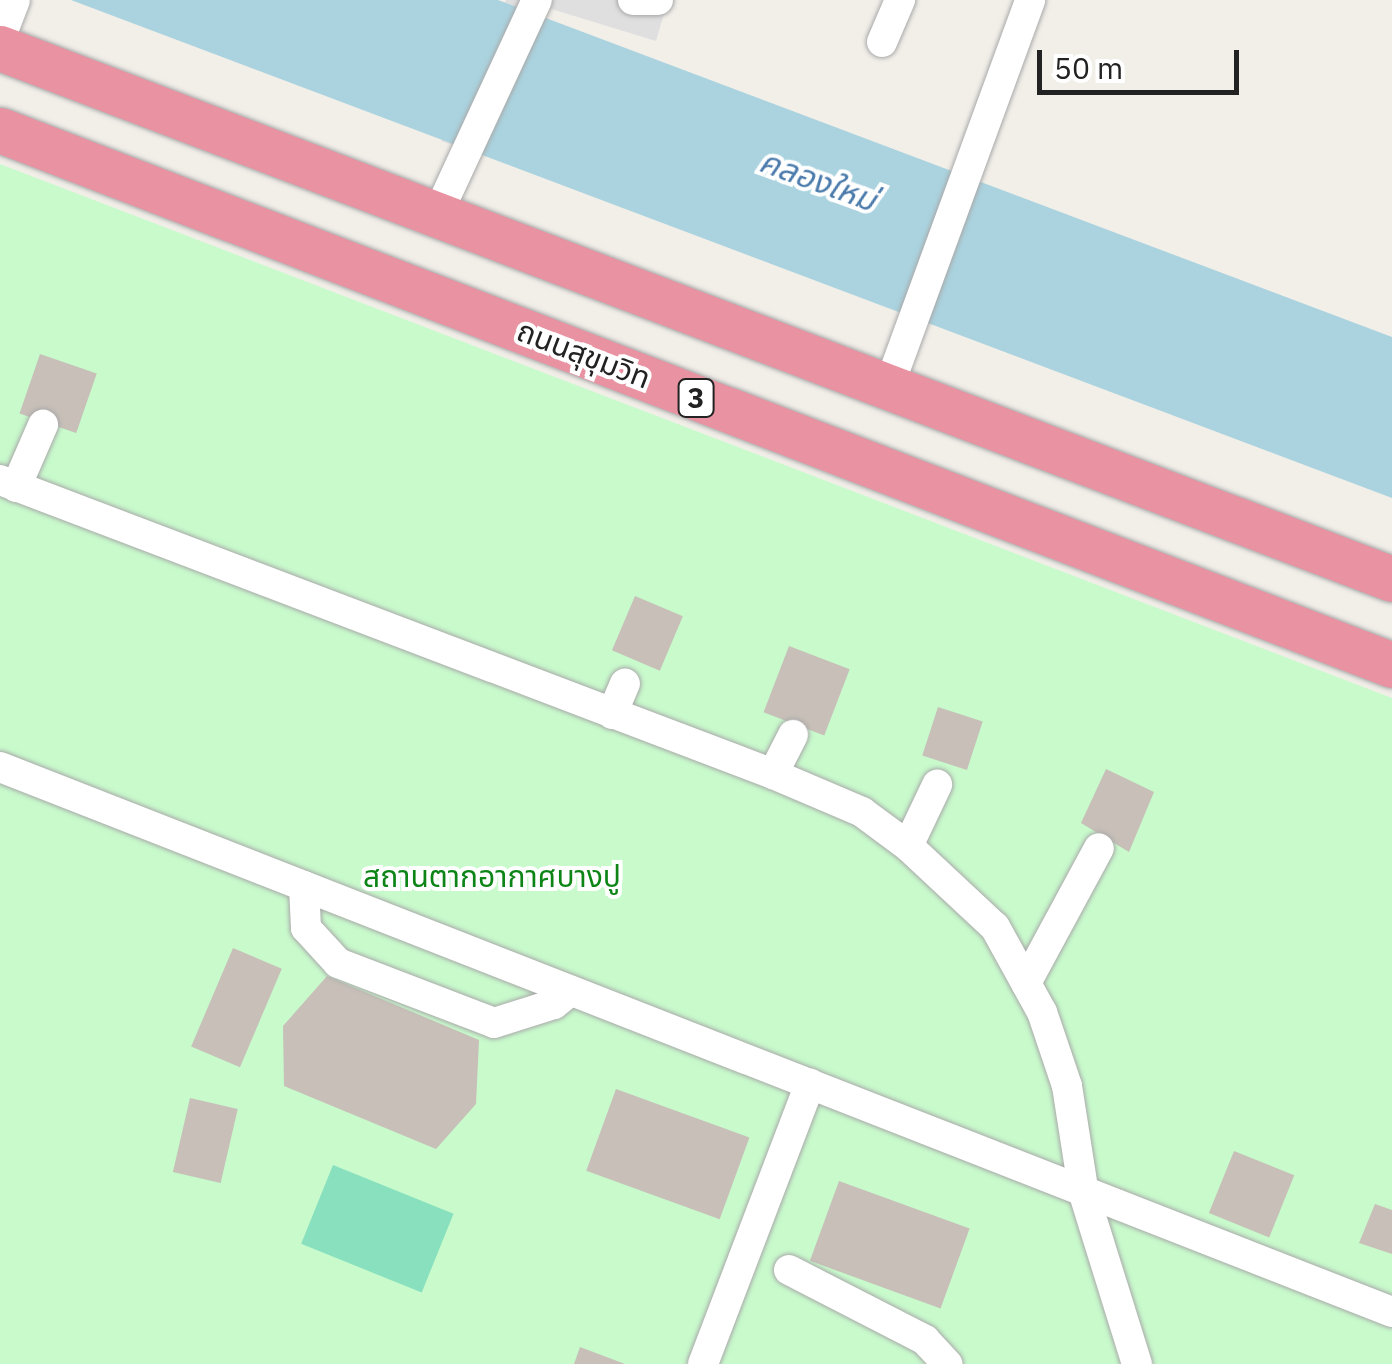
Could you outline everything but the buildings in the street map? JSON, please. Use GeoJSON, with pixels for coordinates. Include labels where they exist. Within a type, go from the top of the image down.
{"type":"FeatureCollection","features":[{"type":"Feature","properties":{"kind":"highway"},"geometry":{"type":"LineString","coordinates":[[0,48],[1392,579]]}},
{"type":"Feature","properties":{"kind":"highway","name":"ถนนสุขุมวิท"},"geometry":{"type":"LineString","coordinates":[[0,130],[1392,666]]}},
{"type":"Feature","properties":{"kind":"street"},"geometry":{"type":"LineString","coordinates":[[0,39],[15,0]]}},
{"type":"Feature","properties":{"kind":"street"},"geometry":{"type":"LineString","coordinates":[[632,0],[658,0]]}},
{"type":"Feature","properties":{"kind":"street"},"geometry":{"type":"LineString","coordinates":[[882,42],[900,0]]}},
{"type":"Feature","properties":{"kind":"street"},"geometry":{"type":"LineString","coordinates":[[889,386],[970,173],[1030,0]]}},
{"type":"Feature","properties":{"kind":"street"},"geometry":{"type":"LineString","coordinates":[[438,213],[535,2]]}},
{"type":"Feature","properties":{"kind":"street"},"geometry":{"type":"LineString","coordinates":[[43,425],[8,483],[773,774],[862,812],[908,846],[994,927],[1026,983],[1067,1086],[1084,1194],[1137,1364]]}},
{"type":"Feature","properties":{"kind":"street"},"geometry":{"type":"LineString","coordinates":[[612,714],[626,684]]}},
{"type":"Feature","properties":{"kind":"street"},"geometry":{"type":"LineString","coordinates":[[773,774],[793,735]]}},
{"type":"Feature","properties":{"kind":"street"},"geometry":{"type":"LineString","coordinates":[[0,767],[1392,1312]]}},
{"type":"Feature","properties":{"kind":"street"},"geometry":{"type":"LineString","coordinates":[[908,846],[936,786]]}},
{"type":"Feature","properties":{"kind":"street"},"geometry":{"type":"LineString","coordinates":[[1026,983],[1099,848]]}},
{"type":"Feature","properties":{"kind":"street"},"geometry":{"type":"LineString","coordinates":[[304,886],[306,928],[338,963],[494,1023],[554,1004],[570,991]]}},
{"type":"Feature","properties":{"kind":"street"},"geometry":{"type":"LineString","coordinates":[[703,1364],[810,1084]]}},
{"type":"Feature","properties":{"kind":"street"},"geometry":{"type":"LineString","coordinates":[[789,1270],[925,1340],[947,1364]]}},
{"type":"Feature","properties":{"kind":"shaded area"},"geometry":{"type":"Polygon","coordinates":[[[506,0],[668,0],[656,41],[548,8],[482,155],[441,141],[506,0]]]}},
{"type":"Feature","properties":{"kind":"green space","name":"สถานตากอากาศบางปู"},"geometry":{"type":"Polygon","coordinates":[[[0,164],[1392,698],[1392,1364],[0,1364],[0,164]]]}},
{"type":"Feature","properties":{"kind":"green space"},"geometry":{"type":"Polygon","coordinates":[[[333,1165],[454,1214],[422,1293],[301,1244],[333,1165]]]}},
{"type":"Feature","properties":{"kind":"water","name":"คลองใหม่"},"geometry":{"type":"Polygon","coordinates":[[[71,0],[498,0],[1392,337],[1392,498],[71,0]]]}}]}
